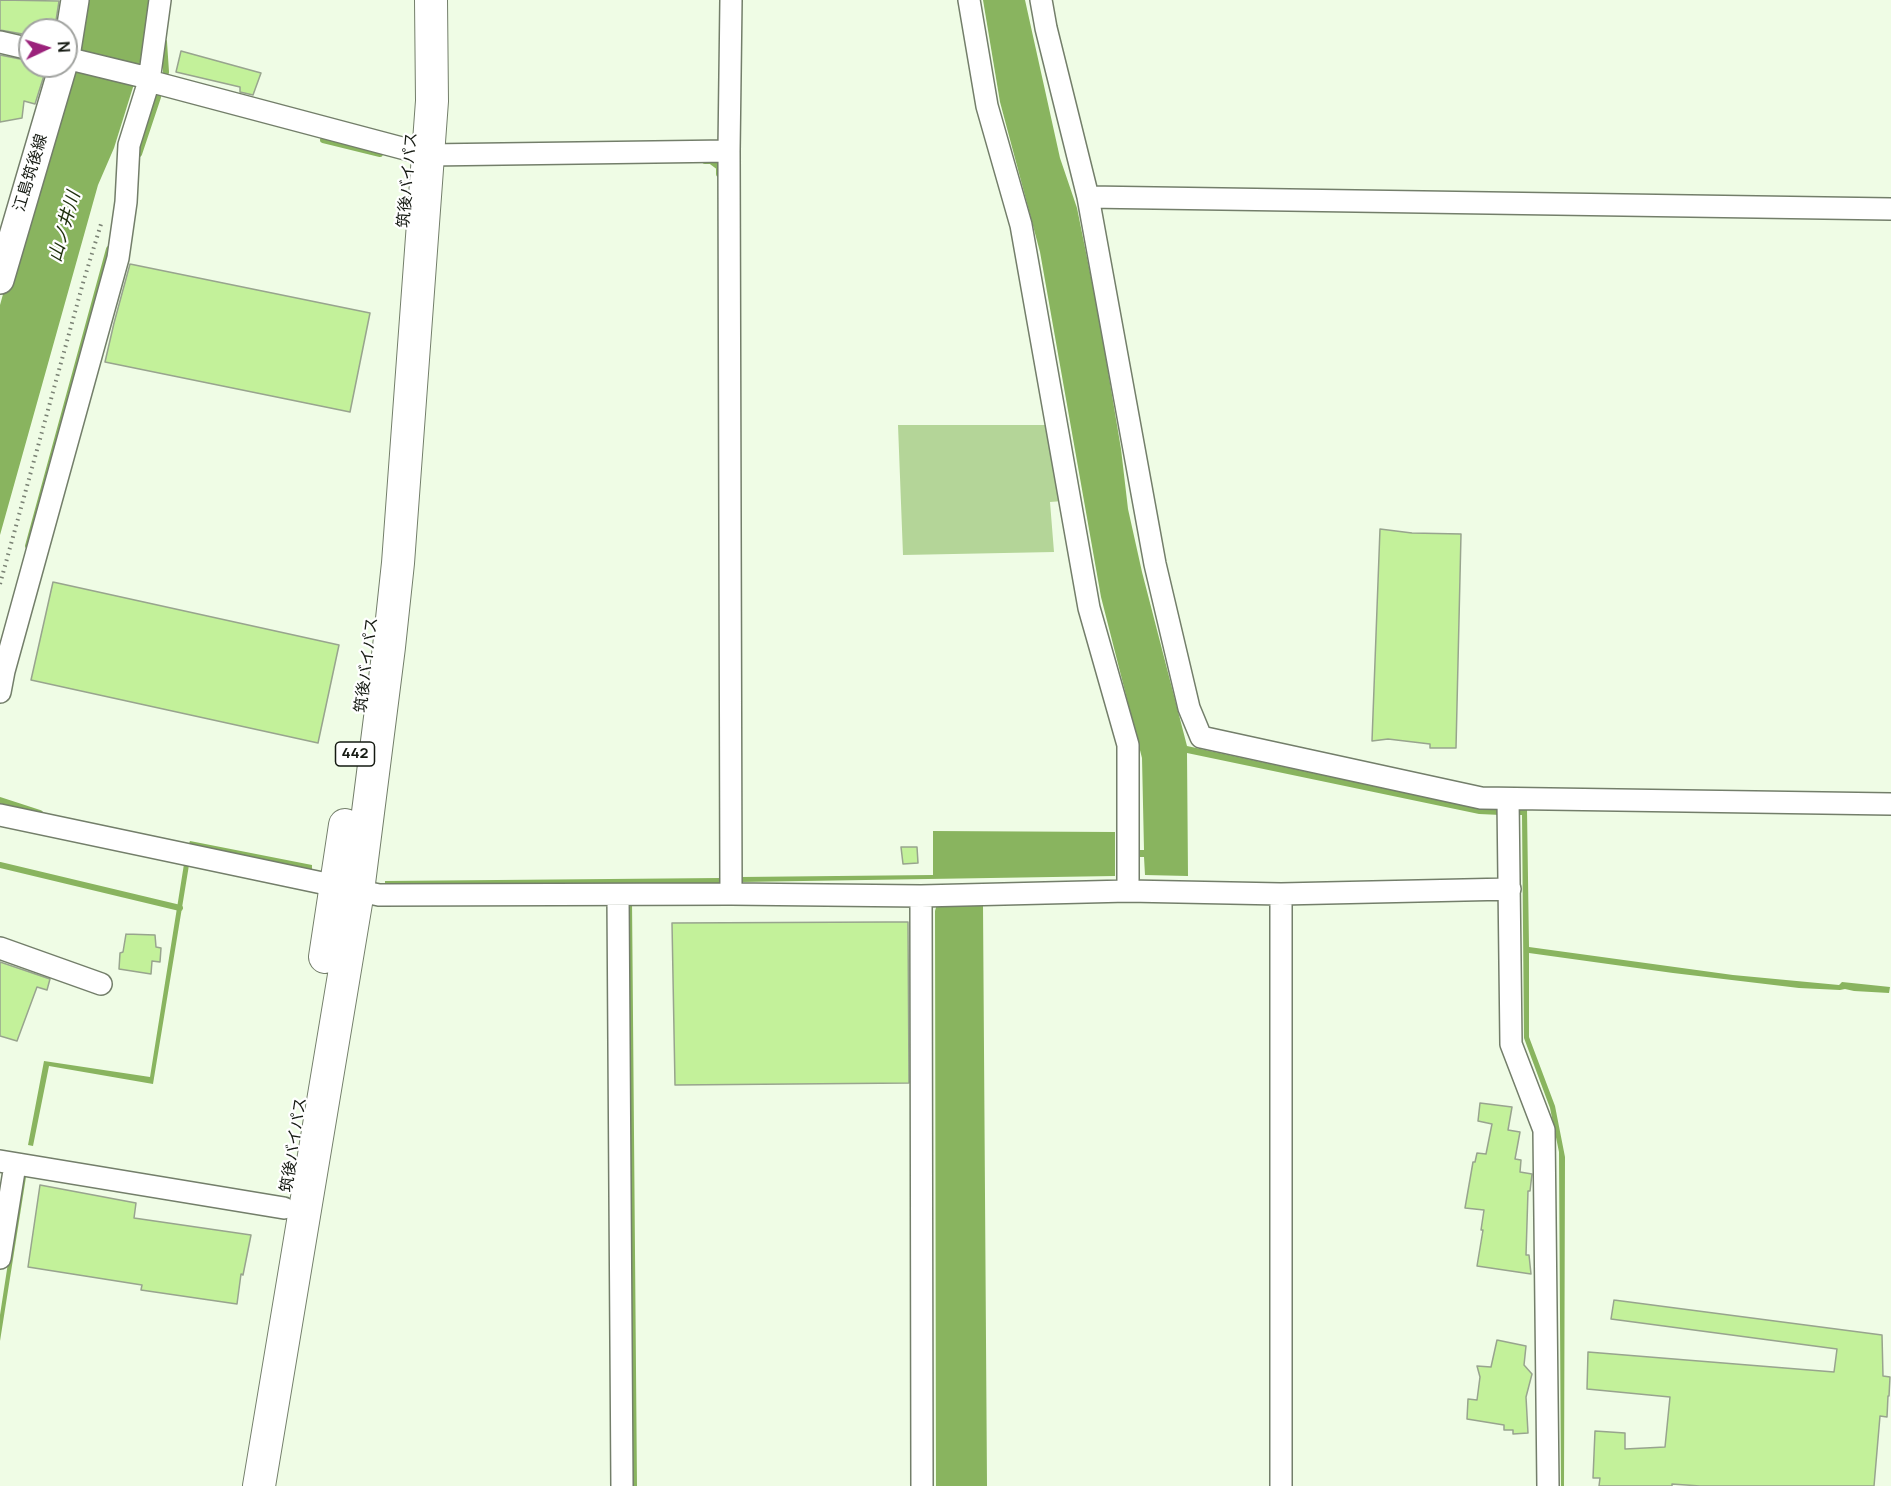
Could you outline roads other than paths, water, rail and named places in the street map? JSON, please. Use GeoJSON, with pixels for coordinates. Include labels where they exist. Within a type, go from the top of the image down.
{"type":"FeatureCollection","features":[{"type":"Feature","properties":{"kind":"highway","name":"筑後バイパス"},"geometry":{"type":"LineString","coordinates":[[259,1486],[348,889],[431,8]]}},
{"type":"Feature","properties":{"kind":"highway","name":"筑後バイパス"},"geometry":{"type":"LineString","coordinates":[[239,1486],[284,1208],[348,889]]}},
{"type":"Feature","properties":{"kind":"main road","name":"江島筑後線"},"geometry":{"type":"LineString","coordinates":[[73,18],[75,0]]}},
{"type":"Feature","properties":{"kind":"main road","name":"江島筑後線"},"geometry":{"type":"LineString","coordinates":[[0,280],[4,253],[61,78]]}},
{"type":"Feature","properties":{"kind":"street"},"geometry":{"type":"LineString","coordinates":[[0,692],[118,258],[126,202],[129,145],[160,0]]}},
{"type":"Feature","properties":{"kind":"street"},"geometry":{"type":"LineString","coordinates":[[731,0],[729,151],[731,894]]}},
{"type":"Feature","properties":{"kind":"street"},"geometry":{"type":"LineString","coordinates":[[969,0],[987,106],[1021,225],[1089,608],[1128,745],[1128,891]]}},
{"type":"Feature","properties":{"kind":"street"},"geometry":{"type":"LineString","coordinates":[[1041,0],[1088,197],[1155,564],[1189,708],[1201,737],[1481,798],[1891,804]]}},
{"type":"Feature","properties":{"kind":"street"},"geometry":{"type":"LineString","coordinates":[[0,42],[18,46]]}},
{"type":"Feature","properties":{"kind":"street"},"geometry":{"type":"LineString","coordinates":[[78,63],[144,78],[418,152],[729,151]]}},
{"type":"Feature","properties":{"kind":"street"},"geometry":{"type":"LineString","coordinates":[[1088,197],[1891,209]]}},
{"type":"Feature","properties":{"kind":"street"},"geometry":{"type":"LineString","coordinates":[[1508,800],[1511,1044],[1544,1130],[1548,1486]]}},
{"type":"Feature","properties":{"kind":"street"},"geometry":{"type":"LineString","coordinates":[[0,815],[380,895],[927,895],[1128,891],[1281,894],[1510,889]]}},
{"type":"Feature","properties":{"kind":"street"},"geometry":{"type":"LineString","coordinates":[[1281,894],[1281,1486]]}},
{"type":"Feature","properties":{"kind":"street"},"geometry":{"type":"LineString","coordinates":[[618,895],[622,1486]]}},
{"type":"Feature","properties":{"kind":"street"},"geometry":{"type":"LineString","coordinates":[[922,1486],[927,895]]}},
{"type":"Feature","properties":{"kind":"street"},"geometry":{"type":"LineString","coordinates":[[0,948],[101,984]]}},
{"type":"Feature","properties":{"kind":"street"},"geometry":{"type":"LineString","coordinates":[[0,1258],[7,1163],[284,1208]]}},
{"type":"Feature","properties":{"kind":"water","name":"山ノ井川"},"geometry":{"type":"Polygon","coordinates":[[[85,0],[150,0],[139,68],[114,148],[98,185],[0,535],[0,305],[63,78],[78,78],[78,25],[85,0]]]}},
{"type":"Feature","properties":{"kind":"water"},"geometry":{"type":"Polygon","coordinates":[[[983,0],[1025,0],[1060,158],[1077,208],[1099,317],[1121,449],[1128,509],[1187,746],[1475,808],[1500,809],[1501,815],[1479,814],[1187,753],[1188,876],[1145,875],[1144,857],[1140,857],[1139,850],[1144,850],[1142,758],[1101,597],[1040,252],[1000,102],[983,0]]]}},
{"type":"Feature","properties":{"kind":"water"},"geometry":{"type":"Polygon","coordinates":[[[1518,808],[1527,809],[1529,947],[1733,975],[1839,985],[1842,982],[1890,987],[1889,993],[1799,988],[1529,953],[1529,1037],[1555,1106],[1565,1157],[1564,1486],[1561,1486],[1559,1152],[1550,1108],[1524,1038],[1522,815],[1518,815],[1518,808]]]}},
{"type":"Feature","properties":{"kind":"water"},"geometry":{"type":"Polygon","coordinates":[[[933,831],[1115,832],[1115,876],[741,882],[741,877],[933,875],[933,831]]]}},
{"type":"Feature","properties":{"kind":"water"},"geometry":{"type":"Polygon","coordinates":[[[190,841],[312,865],[312,870],[188,846],[190,841]]]}},
{"type":"Feature","properties":{"kind":"water"},"geometry":{"type":"Polygon","coordinates":[[[184,864],[189,865],[153,1084],[49,1066],[33,1146],[28,1145],[44,1061],[150,1077],[184,864]]]}},
{"type":"Feature","properties":{"kind":"water"},"geometry":{"type":"Polygon","coordinates":[[[721,878],[722,883],[385,887],[385,881],[721,878]]]}},
{"type":"Feature","properties":{"kind":"water"},"geometry":{"type":"Polygon","coordinates":[[[937,904],[983,905],[987,1486],[936,1486],[935,911],[937,904]]]}},
{"type":"Feature","properties":{"kind":"water"},"geometry":{"type":"Polygon","coordinates":[[[26,1177],[0,1341],[0,1315],[21,1178],[26,1177]]]}},
{"type":"Feature","properties":{"kind":"waterway"},"geometry":{"type":"LineString","coordinates":[[164,42],[166,72]]}},
{"type":"Feature","properties":{"kind":"waterway"},"geometry":{"type":"LineString","coordinates":[[139,154],[158,97]]}},
{"type":"Feature","properties":{"kind":"waterway"},"geometry":{"type":"LineString","coordinates":[[323,140],[380,154]]}},
{"type":"Feature","properties":{"kind":"waterway"},"geometry":{"type":"LineString","coordinates":[[705,161],[711,161],[719,167],[719,174]]}},
{"type":"Feature","properties":{"kind":"waterway"},"geometry":{"type":"LineString","coordinates":[[28,546],[109,249]]}},
{"type":"Feature","properties":{"kind":"waterway"},"geometry":{"type":"LineString","coordinates":[[0,800],[40,813]]}},
{"type":"Feature","properties":{"kind":"waterway"},"geometry":{"type":"LineString","coordinates":[[0,865],[180,908]]}},
{"type":"Feature","properties":{"kind":"waterway"},"geometry":{"type":"LineString","coordinates":[[629,899],[634,1486]]}}]}
